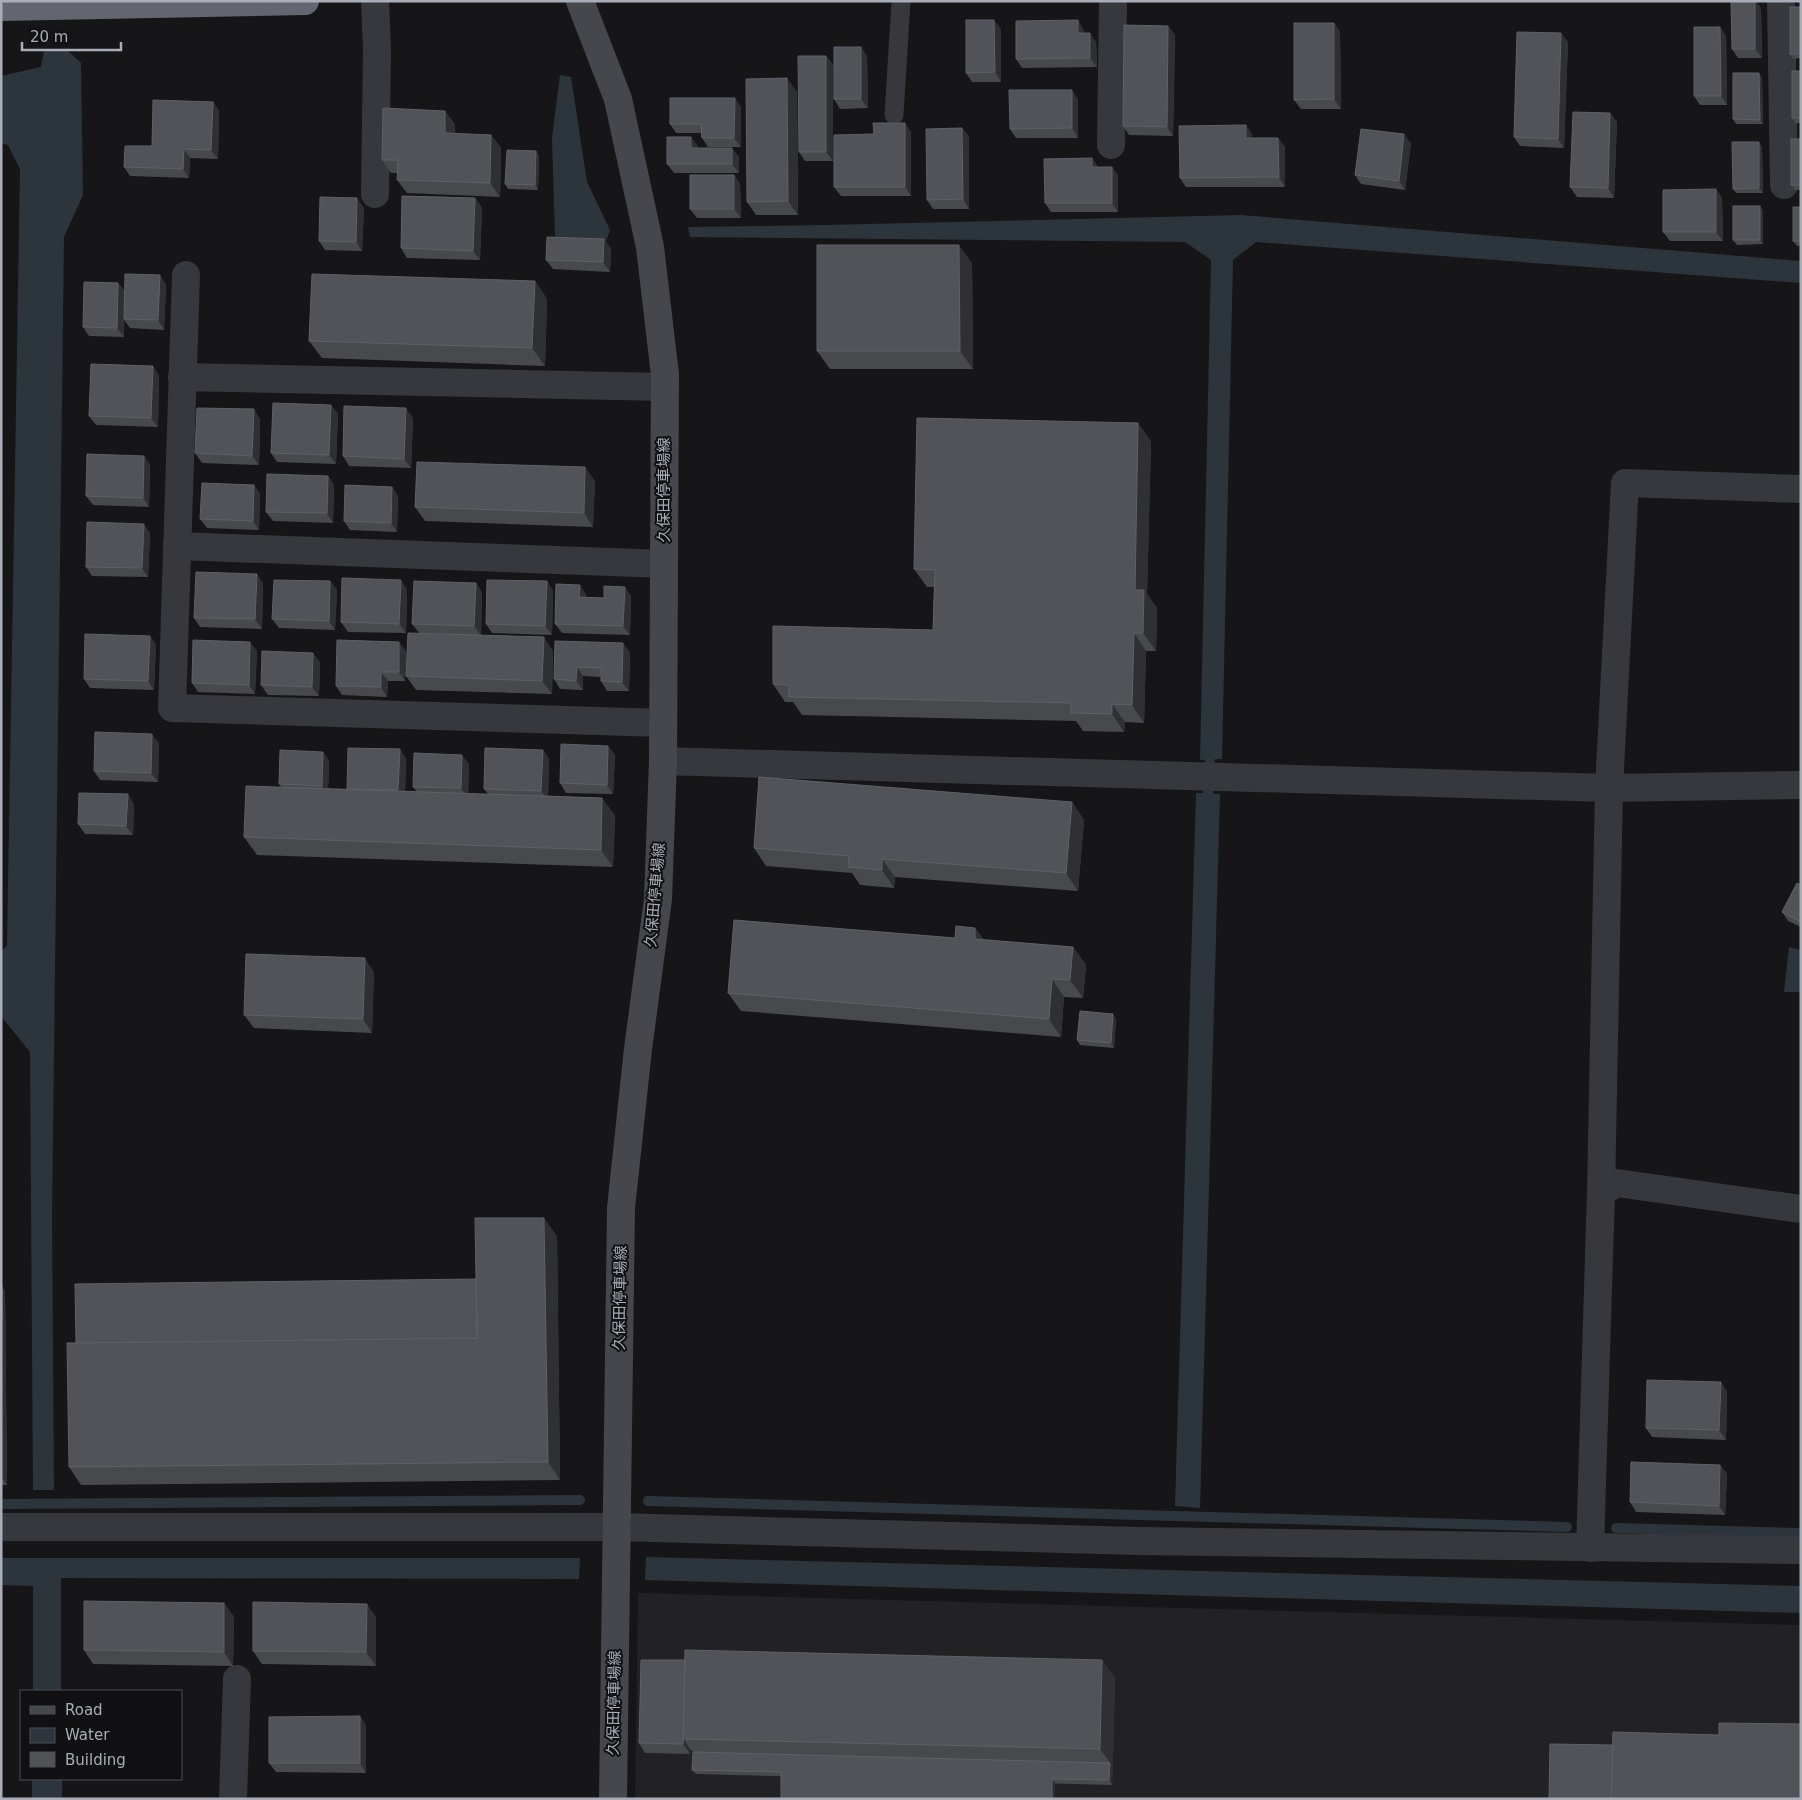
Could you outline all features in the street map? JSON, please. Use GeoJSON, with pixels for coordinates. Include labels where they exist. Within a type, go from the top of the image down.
{"type":"FeatureCollection","features":[{"type":"Feature","properties":{"kind":"highway"},"geometry":{"type":"LineString","coordinates":[[1,8],[305,1]]}},
{"type":"Feature","properties":{"kind":"main road","name":"久保田停車場線"},"geometry":{"type":"LineString","coordinates":[[580,1],[618,98],[650,248],[664,375],[663,761],[658,899],[638,1049],[622,1208],[613,1799]]}},
{"type":"Feature","properties":{"kind":"street"},"geometry":{"type":"LineString","coordinates":[[375,1],[377,49],[375,194]]}},
{"type":"Feature","properties":{"kind":"street"},"geometry":{"type":"LineString","coordinates":[[1111,145],[1113,1]]}},
{"type":"Feature","properties":{"kind":"street"},"geometry":{"type":"LineString","coordinates":[[1781,1],[1784,186]]}},
{"type":"Feature","properties":{"kind":"street"},"geometry":{"type":"LineString","coordinates":[[186,275],[172,708],[663,723]]}},
{"type":"Feature","properties":{"kind":"street"},"geometry":{"type":"LineString","coordinates":[[182,377],[664,387]]}},
{"type":"Feature","properties":{"kind":"street"},"geometry":{"type":"LineString","coordinates":[[1590,1548],[1601,1192],[1609,788],[1625,482],[1801,488]]}},
{"type":"Feature","properties":{"kind":"street"},"geometry":{"type":"LineString","coordinates":[[178,546],[664,564]]}},
{"type":"Feature","properties":{"kind":"street"},"geometry":{"type":"LineString","coordinates":[[663,761],[1609,788],[1801,785]]}},
{"type":"Feature","properties":{"kind":"street"},"geometry":{"type":"LineString","coordinates":[[1601,1192],[1617,1183],[1801,1209]]}},
{"type":"Feature","properties":{"kind":"street"},"geometry":{"type":"LineString","coordinates":[[1,1527],[616,1528],[1138,1541],[1801,1550]]}},
{"type":"Feature","properties":{"kind":"street"},"geometry":{"type":"LineString","coordinates":[[233,1799],[237,1679]]}},
{"type":"Feature","properties":{"kind":"lane"},"geometry":{"type":"LineString","coordinates":[[894,115],[900,1]]}},
{"type":"Feature","properties":{"kind":"shaded area"},"geometry":{"type":"Polygon","coordinates":[[[638,1593],[1801,1625],[1801,1799],[635,1799],[638,1593]]]}},
{"type":"Feature","properties":{"kind":"water"},"geometry":{"type":"Polygon","coordinates":[[[66,49],[81,63],[83,195],[64,237],[52,1215],[54,1490],[33,1490],[30,1052],[1,1016],[1,951],[7,946],[20,169],[8,145],[1,143],[1,76],[41,67],[44,51],[66,49]]]}},
{"type":"Feature","properties":{"kind":"water"},"geometry":{"type":"Polygon","coordinates":[[[560,75],[571,77],[587,182],[610,230],[606,241],[555,237],[552,137],[560,75]]]}},
{"type":"Feature","properties":{"kind":"water"},"geometry":{"type":"Polygon","coordinates":[[[1241,215],[1801,261],[1801,283],[1256,242],[1233,260],[1222,759],[1200,760],[1211,260],[1185,242],[690,237],[688,227],[1241,215]]]}},
{"type":"Feature","properties":{"kind":"water"},"geometry":{"type":"Polygon","coordinates":[[[1196,793],[1220,794],[1200,1508],[1175,1506],[1196,793]]]}},
{"type":"Feature","properties":{"kind":"water"},"geometry":{"type":"Polygon","coordinates":[[[1789,947],[1801,950],[1801,992],[1784,992],[1789,947]]]}},
{"type":"Feature","properties":{"kind":"water"},"geometry":{"type":"Polygon","coordinates":[[[646,1557],[1801,1586],[1801,1613],[645,1580],[646,1557]]]}},
{"type":"Feature","properties":{"kind":"water"},"geometry":{"type":"Polygon","coordinates":[[[1,1558],[580,1558],[579,1579],[61,1578],[61,1690],[33,1690],[33,1586],[1,1585],[1,1558]]]}},
{"type":"Feature","properties":{"kind":"water"},"geometry":{"type":"Polygon","coordinates":[[[32,1780],[62,1780],[62,1799],[32,1799],[32,1780]]]}},
{"type":"Feature","properties":{"kind":"building"},"geometry":{"type":"Polygon","coordinates":[[[1731,1],[1755,1],[1755,49],[1732,49],[1731,1]]]}},
{"type":"Feature","properties":{"kind":"building"},"geometry":{"type":"Polygon","coordinates":[[[1790,7],[1801,7],[1801,54],[1790,54],[1790,7]]]}},
{"type":"Feature","properties":{"kind":"building"},"geometry":{"type":"Polygon","coordinates":[[[966,20],[994,20],[995,72],[966,73],[966,20]]]}},
{"type":"Feature","properties":{"kind":"building"},"geometry":{"type":"Polygon","coordinates":[[[1078,20],[1078,33],[1090,33],[1090,58],[1016,59],[1016,21],[1078,20]]]}},
{"type":"Feature","properties":{"kind":"building"},"geometry":{"type":"Polygon","coordinates":[[[1294,23],[1334,23],[1334,99],[1294,100],[1294,23]]]}},
{"type":"Feature","properties":{"kind":"building"},"geometry":{"type":"Polygon","coordinates":[[[1124,25],[1168,26],[1167,127],[1123,126],[1124,25]]]}},
{"type":"Feature","properties":{"kind":"building"},"geometry":{"type":"Polygon","coordinates":[[[1694,27],[1720,27],[1721,96],[1694,96],[1694,27]]]}},
{"type":"Feature","properties":{"kind":"building"},"geometry":{"type":"Polygon","coordinates":[[[1517,32],[1561,33],[1558,139],[1514,137],[1517,32]]]}},
{"type":"Feature","properties":{"kind":"building"},"geometry":{"type":"Polygon","coordinates":[[[834,47],[861,47],[861,99],[834,99],[834,47]]]}},
{"type":"Feature","properties":{"kind":"building"},"geometry":{"type":"Polygon","coordinates":[[[798,56],[826,56],[826,152],[799,152],[798,56]]]}},
{"type":"Feature","properties":{"kind":"building"},"geometry":{"type":"Polygon","coordinates":[[[1792,71],[1801,71],[1801,118],[1792,118],[1792,71]]]}},
{"type":"Feature","properties":{"kind":"building"},"geometry":{"type":"Polygon","coordinates":[[[1733,73],[1759,73],[1760,120],[1733,119],[1733,73]]]}},
{"type":"Feature","properties":{"kind":"building"},"geometry":{"type":"Polygon","coordinates":[[[787,78],[788,201],[747,202],[746,79],[787,78]]]}},
{"type":"Feature","properties":{"kind":"building"},"geometry":{"type":"Polygon","coordinates":[[[1009,90],[1072,90],[1072,128],[1010,129],[1009,90]]]}},
{"type":"Feature","properties":{"kind":"building"},"geometry":{"type":"Polygon","coordinates":[[[670,98],[735,98],[734,138],[702,138],[701,124],[670,124],[670,98]]]}},
{"type":"Feature","properties":{"kind":"building"},"geometry":{"type":"Polygon","coordinates":[[[153,100],[213,102],[211,150],[184,149],[183,169],[124,167],[125,146],[152,146],[153,100]]]}},
{"type":"Feature","properties":{"kind":"building"},"geometry":{"type":"Polygon","coordinates":[[[383,108],[445,111],[445,133],[491,135],[490,183],[397,180],[398,160],[382,160],[383,108]]]}},
{"type":"Feature","properties":{"kind":"building"},"geometry":{"type":"Polygon","coordinates":[[[1573,112],[1610,113],[1608,188],[1570,187],[1573,112]]]}},
{"type":"Feature","properties":{"kind":"building"},"geometry":{"type":"Polygon","coordinates":[[[873,123],[905,123],[905,187],[834,187],[834,135],[874,134],[873,123]]]}},
{"type":"Feature","properties":{"kind":"building"},"geometry":{"type":"Polygon","coordinates":[[[1246,125],[1246,138],[1278,138],[1279,177],[1180,178],[1179,126],[1246,125]]]}},
{"type":"Feature","properties":{"kind":"building"},"geometry":{"type":"Polygon","coordinates":[[[962,128],[963,199],[927,200],[926,129],[962,128]]]}},
{"type":"Feature","properties":{"kind":"building"},"geometry":{"type":"Polygon","coordinates":[[[1361,129],[1404,134],[1399,181],[1355,175],[1361,129]]]}},
{"type":"Feature","properties":{"kind":"building"},"geometry":{"type":"Polygon","coordinates":[[[667,137],[691,137],[691,148],[732,148],[732,164],[667,164],[667,137]]]}},
{"type":"Feature","properties":{"kind":"building"},"geometry":{"type":"Polygon","coordinates":[[[1791,139],[1801,139],[1801,185],[1791,185],[1791,139]]]}},
{"type":"Feature","properties":{"kind":"building"},"geometry":{"type":"Polygon","coordinates":[[[1732,142],[1759,142],[1759,188],[1733,189],[1732,142]]]}},
{"type":"Feature","properties":{"kind":"building"},"geometry":{"type":"Polygon","coordinates":[[[507,150],[536,151],[535,185],[505,184],[507,150]]]}},
{"type":"Feature","properties":{"kind":"building"},"geometry":{"type":"Polygon","coordinates":[[[1092,158],[1092,167],[1112,167],[1112,203],[1045,203],[1044,159],[1092,158]]]}},
{"type":"Feature","properties":{"kind":"building"},"geometry":{"type":"Polygon","coordinates":[[[690,175],[734,175],[734,209],[690,209],[690,175]]]}},
{"type":"Feature","properties":{"kind":"building"},"geometry":{"type":"Polygon","coordinates":[[[1716,189],[1716,232],[1663,232],[1663,190],[1716,189]]]}},
{"type":"Feature","properties":{"kind":"building"},"geometry":{"type":"Polygon","coordinates":[[[402,196],[475,198],[473,251],[401,248],[402,196]]]}},
{"type":"Feature","properties":{"kind":"building"},"geometry":{"type":"Polygon","coordinates":[[[320,197],[357,198],[356,242],[319,241],[320,197]]]}},
{"type":"Feature","properties":{"kind":"building"},"geometry":{"type":"Polygon","coordinates":[[[1733,206],[1760,206],[1760,240],[1733,240],[1733,206]]]}},
{"type":"Feature","properties":{"kind":"building"},"geometry":{"type":"Polygon","coordinates":[[[1793,207],[1801,207],[1801,241],[1793,241],[1793,207]]]}},
{"type":"Feature","properties":{"kind":"building"},"geometry":{"type":"Polygon","coordinates":[[[547,237],[604,239],[603,262],[546,260],[547,237]]]}},
{"type":"Feature","properties":{"kind":"building"},"geometry":{"type":"Polygon","coordinates":[[[817,245],[959,245],[960,351],[817,351],[817,245]]]}},
{"type":"Feature","properties":{"kind":"building"},"geometry":{"type":"Polygon","coordinates":[[[125,274],[160,275],[158,320],[124,319],[125,274]]]}},
{"type":"Feature","properties":{"kind":"building"},"geometry":{"type":"Polygon","coordinates":[[[312,274],[535,281],[532,348],[309,341],[312,274]]]}},
{"type":"Feature","properties":{"kind":"building"},"geometry":{"type":"Polygon","coordinates":[[[84,282],[118,283],[117,328],[83,327],[84,282]]]}},
{"type":"Feature","properties":{"kind":"building"},"geometry":{"type":"Polygon","coordinates":[[[91,364],[153,366],[151,418],[89,416],[91,364]]]}},
{"type":"Feature","properties":{"kind":"building"},"geometry":{"type":"Polygon","coordinates":[[[273,403],[331,405],[329,455],[271,453],[273,403]]]}},
{"type":"Feature","properties":{"kind":"building"},"geometry":{"type":"Polygon","coordinates":[[[344,406],[406,408],[404,459],[343,456],[344,406]]]}},
{"type":"Feature","properties":{"kind":"building"},"geometry":{"type":"Polygon","coordinates":[[[197,408],[254,409],[252,456],[195,453],[197,408]]]}},
{"type":"Feature","properties":{"kind":"building"},"geometry":{"type":"Polygon","coordinates":[[[917,418],[1138,423],[1135,590],[1144,590],[1143,633],[1134,633],[1132,705],[1112,704],[1112,714],[1071,713],[1071,703],[789,697],[789,685],[773,684],[773,626],[933,630],[935,570],[914,569],[917,418]]]}},
{"type":"Feature","properties":{"kind":"building"},"geometry":{"type":"Polygon","coordinates":[[[87,454],[144,456],[143,498],[86,496],[87,454]]]}},
{"type":"Feature","properties":{"kind":"building"},"geometry":{"type":"Polygon","coordinates":[[[417,462],[585,467],[584,513],[415,507],[417,462]]]}},
{"type":"Feature","properties":{"kind":"building"},"geometry":{"type":"Polygon","coordinates":[[[267,474],[328,476],[327,513],[266,512],[267,474]]]}},
{"type":"Feature","properties":{"kind":"building"},"geometry":{"type":"Polygon","coordinates":[[[202,483],[254,485],[253,521],[200,519],[202,483]]]}},
{"type":"Feature","properties":{"kind":"building"},"geometry":{"type":"Polygon","coordinates":[[[345,485],[392,487],[391,523],[344,521],[345,485]]]}},
{"type":"Feature","properties":{"kind":"building"},"geometry":{"type":"Polygon","coordinates":[[[87,522],[144,524],[142,568],[86,567],[87,522]]]}},
{"type":"Feature","properties":{"kind":"building"},"geometry":{"type":"Polygon","coordinates":[[[196,572],[257,574],[255,619],[194,618],[196,572]]]}},
{"type":"Feature","properties":{"kind":"building"},"geometry":{"type":"Polygon","coordinates":[[[342,578],[401,580],[399,624],[341,622],[342,578]]]}},
{"type":"Feature","properties":{"kind":"building"},"geometry":{"type":"Polygon","coordinates":[[[274,580],[330,581],[329,621],[272,619],[274,580]]]}},
{"type":"Feature","properties":{"kind":"building"},"geometry":{"type":"Polygon","coordinates":[[[487,580],[547,581],[545,626],[486,624],[487,580]]]}},
{"type":"Feature","properties":{"kind":"building"},"geometry":{"type":"Polygon","coordinates":[[[414,581],[476,583],[474,626],[412,624],[414,581]]]}},
{"type":"Feature","properties":{"kind":"building"},"geometry":{"type":"Polygon","coordinates":[[[556,584],[580,585],[579,597],[604,598],[604,586],[625,587],[623,626],[555,624],[556,584]]]}},
{"type":"Feature","properties":{"kind":"building"},"geometry":{"type":"Polygon","coordinates":[[[408,633],[544,637],[542,681],[406,676],[408,633]]]}},
{"type":"Feature","properties":{"kind":"building"},"geometry":{"type":"Polygon","coordinates":[[[85,634],[150,636],[148,681],[84,679],[85,634]]]}},
{"type":"Feature","properties":{"kind":"building"},"geometry":{"type":"Polygon","coordinates":[[[193,640],[250,642],[249,685],[192,683],[193,640]]]}},
{"type":"Feature","properties":{"kind":"building"},"geometry":{"type":"Polygon","coordinates":[[[337,640],[399,642],[399,672],[381,672],[381,687],[336,686],[337,640]]]}},
{"type":"Feature","properties":{"kind":"building"},"geometry":{"type":"Polygon","coordinates":[[[555,641],[623,643],[622,682],[601,681],[601,668],[577,667],[576,681],[554,679],[555,641]]]}},
{"type":"Feature","properties":{"kind":"building"},"geometry":{"type":"Polygon","coordinates":[[[262,651],[313,653],[312,687],[261,685],[262,651]]]}},
{"type":"Feature","properties":{"kind":"building"},"geometry":{"type":"Polygon","coordinates":[[[95,732],[152,734],[151,773],[94,771],[95,732]]]}},
{"type":"Feature","properties":{"kind":"building"},"geometry":{"type":"Polygon","coordinates":[[[561,744],[608,746],[607,785],[560,783],[561,744]]]}},
{"type":"Feature","properties":{"kind":"building"},"geometry":{"type":"Polygon","coordinates":[[[348,748],[400,749],[398,790],[347,789],[348,748]]]}},
{"type":"Feature","properties":{"kind":"building"},"geometry":{"type":"Polygon","coordinates":[[[485,748],[543,750],[541,791],[484,789],[485,748]]]}},
{"type":"Feature","properties":{"kind":"building"},"geometry":{"type":"Polygon","coordinates":[[[280,750],[323,752],[322,786],[279,784],[280,750]]]}},
{"type":"Feature","properties":{"kind":"building"},"geometry":{"type":"Polygon","coordinates":[[[414,753],[462,755],[461,788],[413,787],[414,753]]]}},
{"type":"Feature","properties":{"kind":"building"},"geometry":{"type":"Polygon","coordinates":[[[759,777],[1072,802],[1066,873],[882,859],[882,870],[848,867],[849,856],[754,848],[759,777]]]}},
{"type":"Feature","properties":{"kind":"building"},"geometry":{"type":"Polygon","coordinates":[[[246,786],[602,798],[601,850],[244,837],[246,786]]]}},
{"type":"Feature","properties":{"kind":"building"},"geometry":{"type":"Polygon","coordinates":[[[79,793],[128,794],[126,826],[78,824],[79,793]]]}},
{"type":"Feature","properties":{"kind":"building"},"geometry":{"type":"Polygon","coordinates":[[[1797,883],[1801,885],[1801,922],[1782,912],[1797,883]]]}},
{"type":"Feature","properties":{"kind":"building"},"geometry":{"type":"Polygon","coordinates":[[[734,920],[955,938],[956,926],[975,928],[975,939],[1073,947],[1070,980],[1052,979],[1049,1019],[728,993],[734,920]]]}},
{"type":"Feature","properties":{"kind":"building"},"geometry":{"type":"Polygon","coordinates":[[[246,954],[365,958],[363,1019],[244,1015],[246,954]]]}},
{"type":"Feature","properties":{"kind":"building"},"geometry":{"type":"Polygon","coordinates":[[[1080,1011],[1113,1014],[1111,1043],[1077,1040],[1080,1011]]]}},
{"type":"Feature","properties":{"kind":"building"},"geometry":{"type":"Polygon","coordinates":[[[475,1218],[544,1218],[548,1462],[69,1467],[67,1343],[477,1338],[475,1218]]]}},
{"type":"Feature","properties":{"kind":"building"},"geometry":{"type":"Polygon","coordinates":[[[476,1279],[477,1338],[76,1343],[75,1284],[476,1279]]]}},
{"type":"Feature","properties":{"kind":"building"},"geometry":{"type":"Polygon","coordinates":[[[2,1286],[2,1321],[1,1319],[2,1286]]]}},
{"type":"Feature","properties":{"kind":"building"},"geometry":{"type":"Polygon","coordinates":[[[1647,1380],[1721,1382],[1719,1430],[1646,1428],[1647,1380]]]}},
{"type":"Feature","properties":{"kind":"building"},"geometry":{"type":"Polygon","coordinates":[[[1631,1462],[1720,1465],[1719,1506],[1630,1502],[1631,1462]]]}},
{"type":"Feature","properties":{"kind":"building"},"geometry":{"type":"Polygon","coordinates":[[[84,1601],[224,1603],[224,1652],[84,1650],[84,1601]]]}},
{"type":"Feature","properties":{"kind":"building"},"geometry":{"type":"Polygon","coordinates":[[[253,1602],[367,1604],[366,1652],[253,1651],[253,1602]]]}},
{"type":"Feature","properties":{"kind":"building"},"geometry":{"type":"Polygon","coordinates":[[[685,1650],[1102,1660],[1100,1749],[683,1739],[685,1650]]]}},
{"type":"Feature","properties":{"kind":"building"},"geometry":{"type":"Polygon","coordinates":[[[641,1660],[685,1660],[683,1744],[639,1743],[641,1660]]]}},
{"type":"Feature","properties":{"kind":"building"},"geometry":{"type":"Polygon","coordinates":[[[360,1716],[360,1763],[269,1763],[269,1717],[360,1716]]]}},
{"type":"Feature","properties":{"kind":"building"},"geometry":{"type":"Polygon","coordinates":[[[1719,1723],[1801,1724],[1801,1799],[1611,1799],[1613,1732],[1719,1735],[1719,1723]]]}},
{"type":"Feature","properties":{"kind":"building"},"geometry":{"type":"Polygon","coordinates":[[[1550,1744],[1613,1745],[1611,1799],[1549,1799],[1550,1744]]]}},
{"type":"Feature","properties":{"kind":"building"},"geometry":{"type":"Polygon","coordinates":[[[693,1752],[1110,1763],[1109,1780],[1052,1779],[1052,1799],[781,1799],[781,1772],[692,1770],[693,1752]]]}},
{"type":"Feature","properties":{"kind":"waterway"},"geometry":{"type":"LineString","coordinates":[[1208,794],[1210,760]]}},
{"type":"Feature","properties":{"kind":"waterway"},"geometry":{"type":"LineString","coordinates":[[1,1504],[580,1500]]}},
{"type":"Feature","properties":{"kind":"waterway"},"geometry":{"type":"LineString","coordinates":[[648,1501],[1567,1527]]}},
{"type":"Feature","properties":{"kind":"waterway"},"geometry":{"type":"LineString","coordinates":[[1616,1528],[1801,1533]]}}]}
